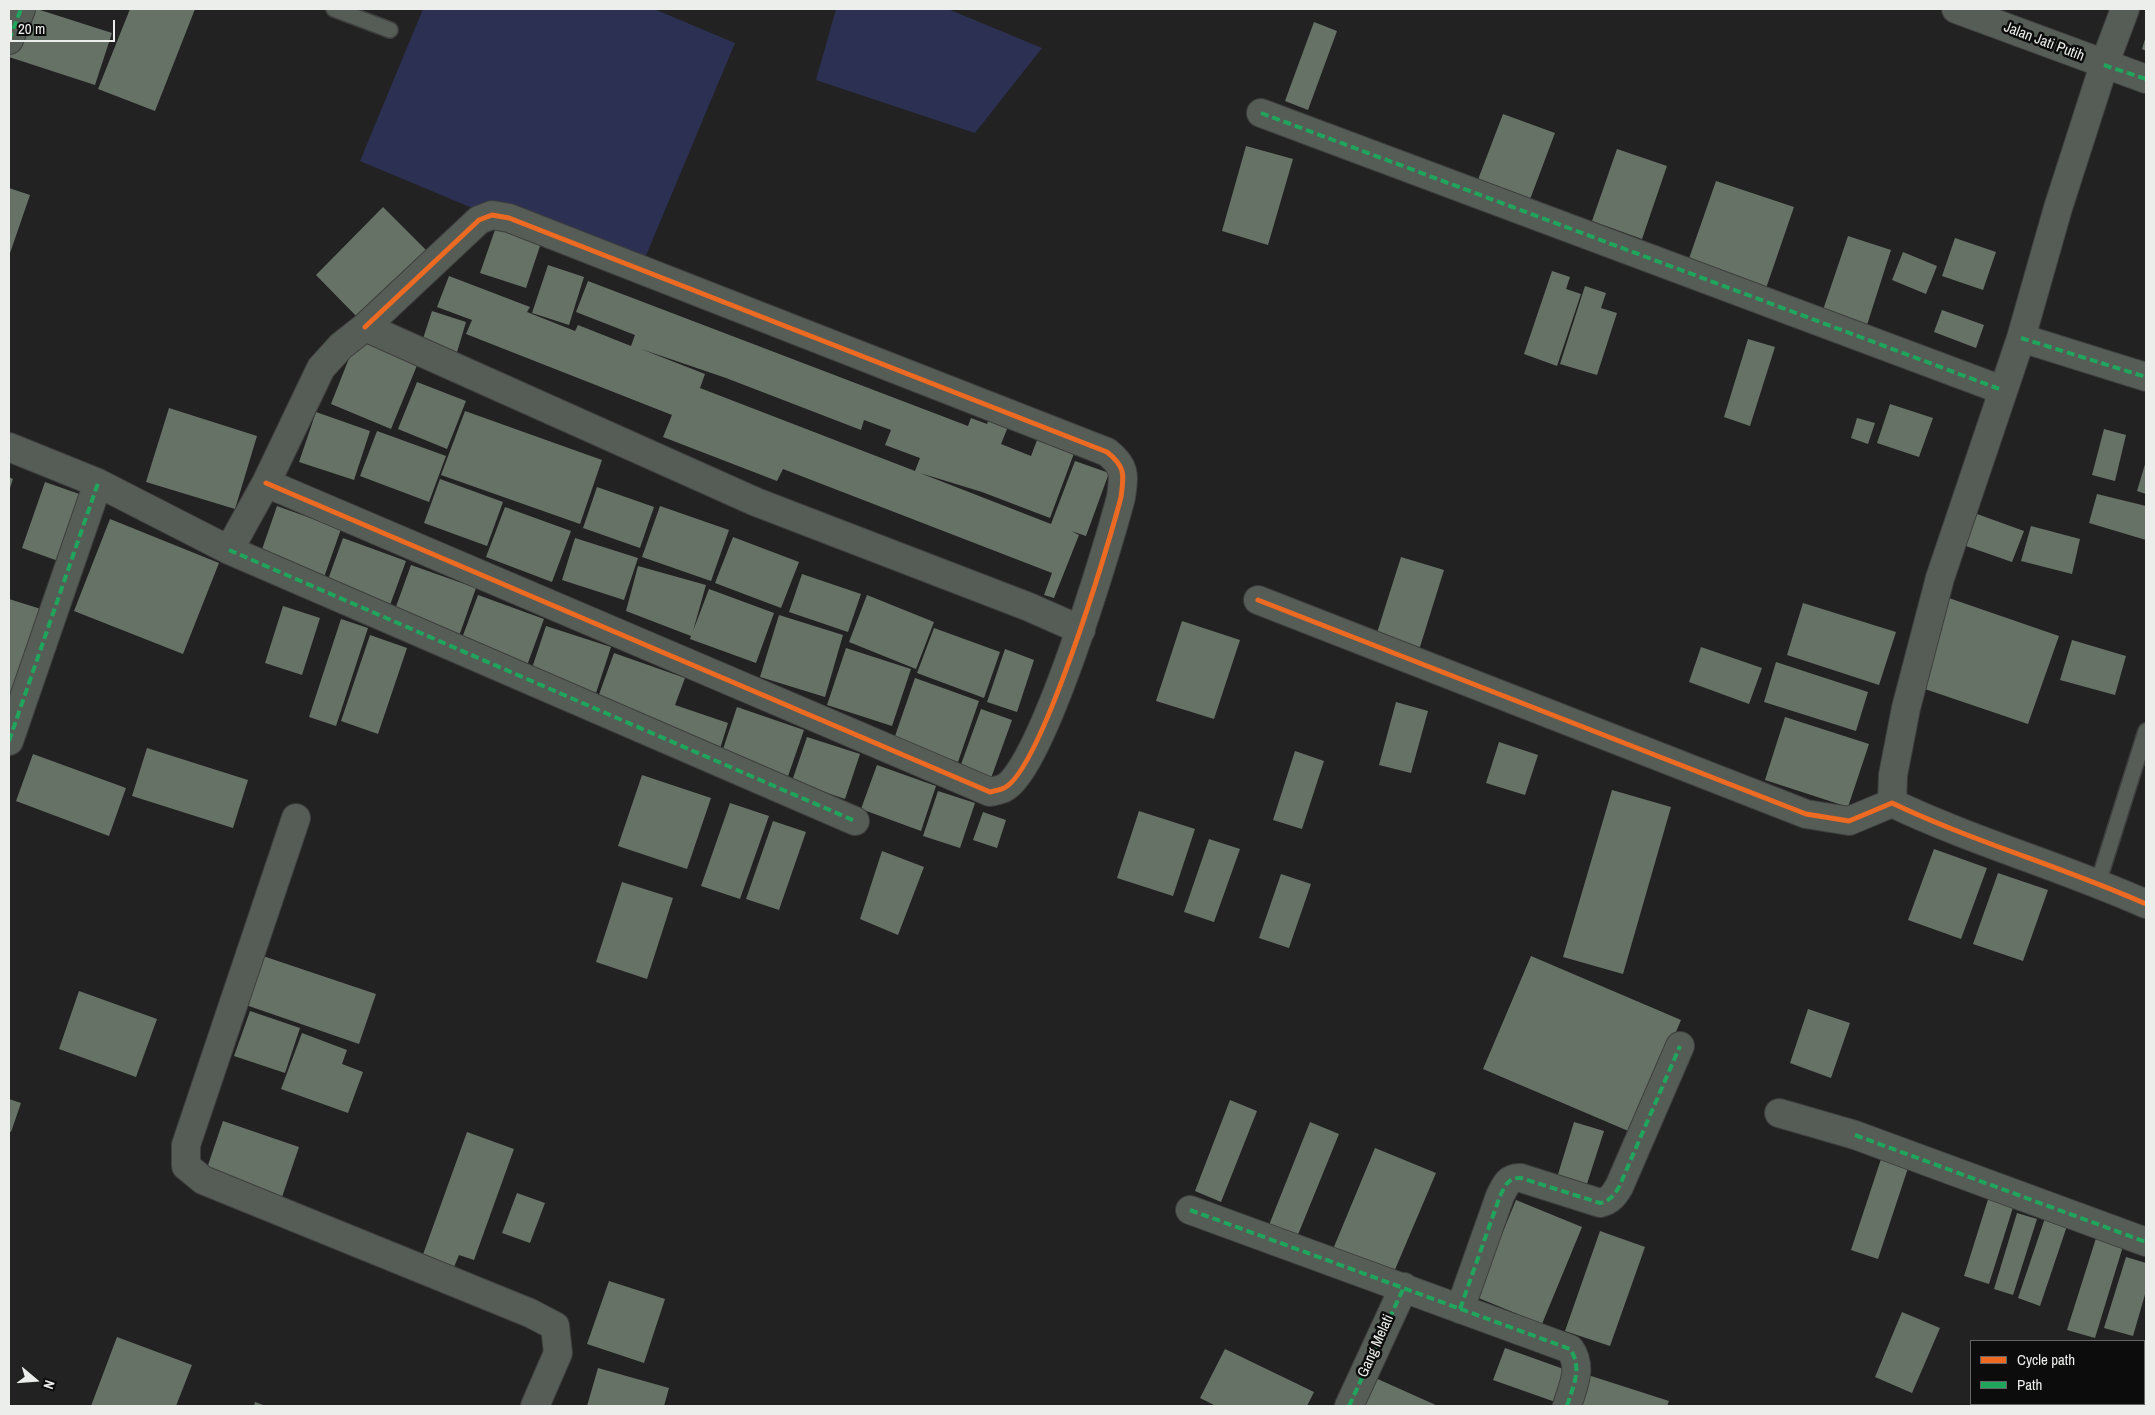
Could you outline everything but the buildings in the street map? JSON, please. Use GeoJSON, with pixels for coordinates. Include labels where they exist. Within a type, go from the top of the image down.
{"type":"FeatureCollection","features":[{"type":"Feature","properties":{"kind":"street"},"geometry":{"type":"LineString","coordinates":[[9,40],[20,9]]}},
{"type":"Feature","properties":{"kind":"street","name":"Jalan Jati Putih"},"geometry":{"type":"LineString","coordinates":[[1956,9],[2146,79]]}},
{"type":"Feature","properties":{"kind":"street"},"geometry":{"type":"LineString","coordinates":[[1892,803],[1893,775],[1921,646],[1940,578],[2021,338],[2058,208],[2104,64],[2126,9]]}},
{"type":"Feature","properties":{"kind":"street"},"geometry":{"type":"LineString","coordinates":[[1261,113],[2002,390]]}},
{"type":"Feature","properties":{"kind":"street"},"geometry":{"type":"LineString","coordinates":[[229,550],[266,483],[321,368],[342,346],[366,327],[479,220],[492,215],[509,218],[1107,452],[1120,462],[1124,477],[1121,498],[1081,630],[1037,743],[1016,776],[1005,788],[990,792],[266,483]]}},
{"type":"Feature","properties":{"kind":"street"},"geometry":{"type":"LineString","coordinates":[[366,327],[756,502],[1081,630]]}},
{"type":"Feature","properties":{"kind":"street"},"geometry":{"type":"LineString","coordinates":[[2021,338],[2146,377]]}},
{"type":"Feature","properties":{"kind":"street"},"geometry":{"type":"LineString","coordinates":[[9,447],[98,483],[229,550],[855,821]]}},
{"type":"Feature","properties":{"kind":"street"},"geometry":{"type":"LineString","coordinates":[[9,741],[98,483]]}},
{"type":"Feature","properties":{"kind":"street"},"geometry":{"type":"LineString","coordinates":[[1258,600],[1806,814],[1849,820],[1892,803],[1930,821],[2098,883],[2146,904]]}},
{"type":"Feature","properties":{"kind":"street"},"geometry":{"type":"LineString","coordinates":[[296,818],[186,1145],[186,1166],[203,1180],[530,1313],[555,1326],[558,1352],[535,1406]]}},
{"type":"Feature","properties":{"kind":"street"},"geometry":{"type":"LineString","coordinates":[[1460,1309],[1500,1196],[1509,1180],[1522,1178],[1600,1203],[1607,1202],[1612,1198],[1620,1187],[1680,1046]]}},
{"type":"Feature","properties":{"kind":"street"},"geometry":{"type":"LineString","coordinates":[[1779,1113],[1855,1135],[2146,1242]]}},
{"type":"Feature","properties":{"kind":"street"},"geometry":{"type":"LineString","coordinates":[[1190,1210],[1404,1287],[1570,1350],[1576,1358],[1578,1371],[1567,1406]]}},
{"type":"Feature","properties":{"kind":"street","name":"Gang Melati"},"geometry":{"type":"LineString","coordinates":[[1349,1406],[1404,1287]]}},
{"type":"Feature","properties":{"kind":"lane"},"geometry":{"type":"LineString","coordinates":[[334,9],[390,30]]}},
{"type":"Feature","properties":{"kind":"lane"},"geometry":{"type":"LineString","coordinates":[[2098,883],[2146,731]]}},
{"type":"Feature","properties":{"kind":"shaded area"},"geometry":{"type":"Polygon","coordinates":[[[423,9],[654,9],[735,43],[637,277],[360,161],[423,9]]]}},
{"type":"Feature","properties":{"kind":"shaded area"},"geometry":{"type":"Polygon","coordinates":[[[836,9],[948,9],[1042,48],[975,133],[816,80],[836,9]]]}},
{"type":"Feature","properties":{"kind":"marked path"},"geometry":{"type":"LineString","coordinates":[[9,40],[21,9]]}},
{"type":"Feature","properties":{"kind":"marked path"},"geometry":{"type":"LineString","coordinates":[[2104,65],[2146,79]]}},
{"type":"Feature","properties":{"kind":"marked path"},"geometry":{"type":"LineString","coordinates":[[1261,113],[2002,390]]}},
{"type":"Feature","properties":{"kind":"marked path"},"geometry":{"type":"LineString","coordinates":[[2021,338],[2146,377]]}},
{"type":"Feature","properties":{"kind":"marked path"},"geometry":{"type":"LineString","coordinates":[[9,741],[98,483]]}},
{"type":"Feature","properties":{"kind":"marked path"},"geometry":{"type":"LineString","coordinates":[[229,550],[855,821]]}},
{"type":"Feature","properties":{"kind":"marked path"},"geometry":{"type":"LineString","coordinates":[[1460,1309],[1505,1186],[1513,1179],[1521,1178],[1600,1203],[1609,1199],[1619,1187],[1680,1046]]}},
{"type":"Feature","properties":{"kind":"marked path"},"geometry":{"type":"LineString","coordinates":[[1855,1135],[2146,1242]]}},
{"type":"Feature","properties":{"kind":"marked path"},"geometry":{"type":"LineString","coordinates":[[1190,1210],[1570,1349],[1576,1363],[1576,1377],[1567,1406]]}},
{"type":"Feature","properties":{"kind":"marked path"},"geometry":{"type":"LineString","coordinates":[[1349,1406],[1404,1287]]}},
{"type":"Feature","properties":{"kind":"cycle path"},"geometry":{"type":"LineString","coordinates":[[266,483],[990,792],[1004,788],[1019,773],[1036,742],[1072,654],[1103,560],[1121,497],[1123,483],[1121,467],[1107,452],[509,218],[492,215],[479,220],[365,327]]}},
{"type":"Feature","properties":{"kind":"cycle path"},"geometry":{"type":"LineString","coordinates":[[1258,600],[1806,814],[1849,821],[1892,803],[1955,830],[2146,904]]}}]}
